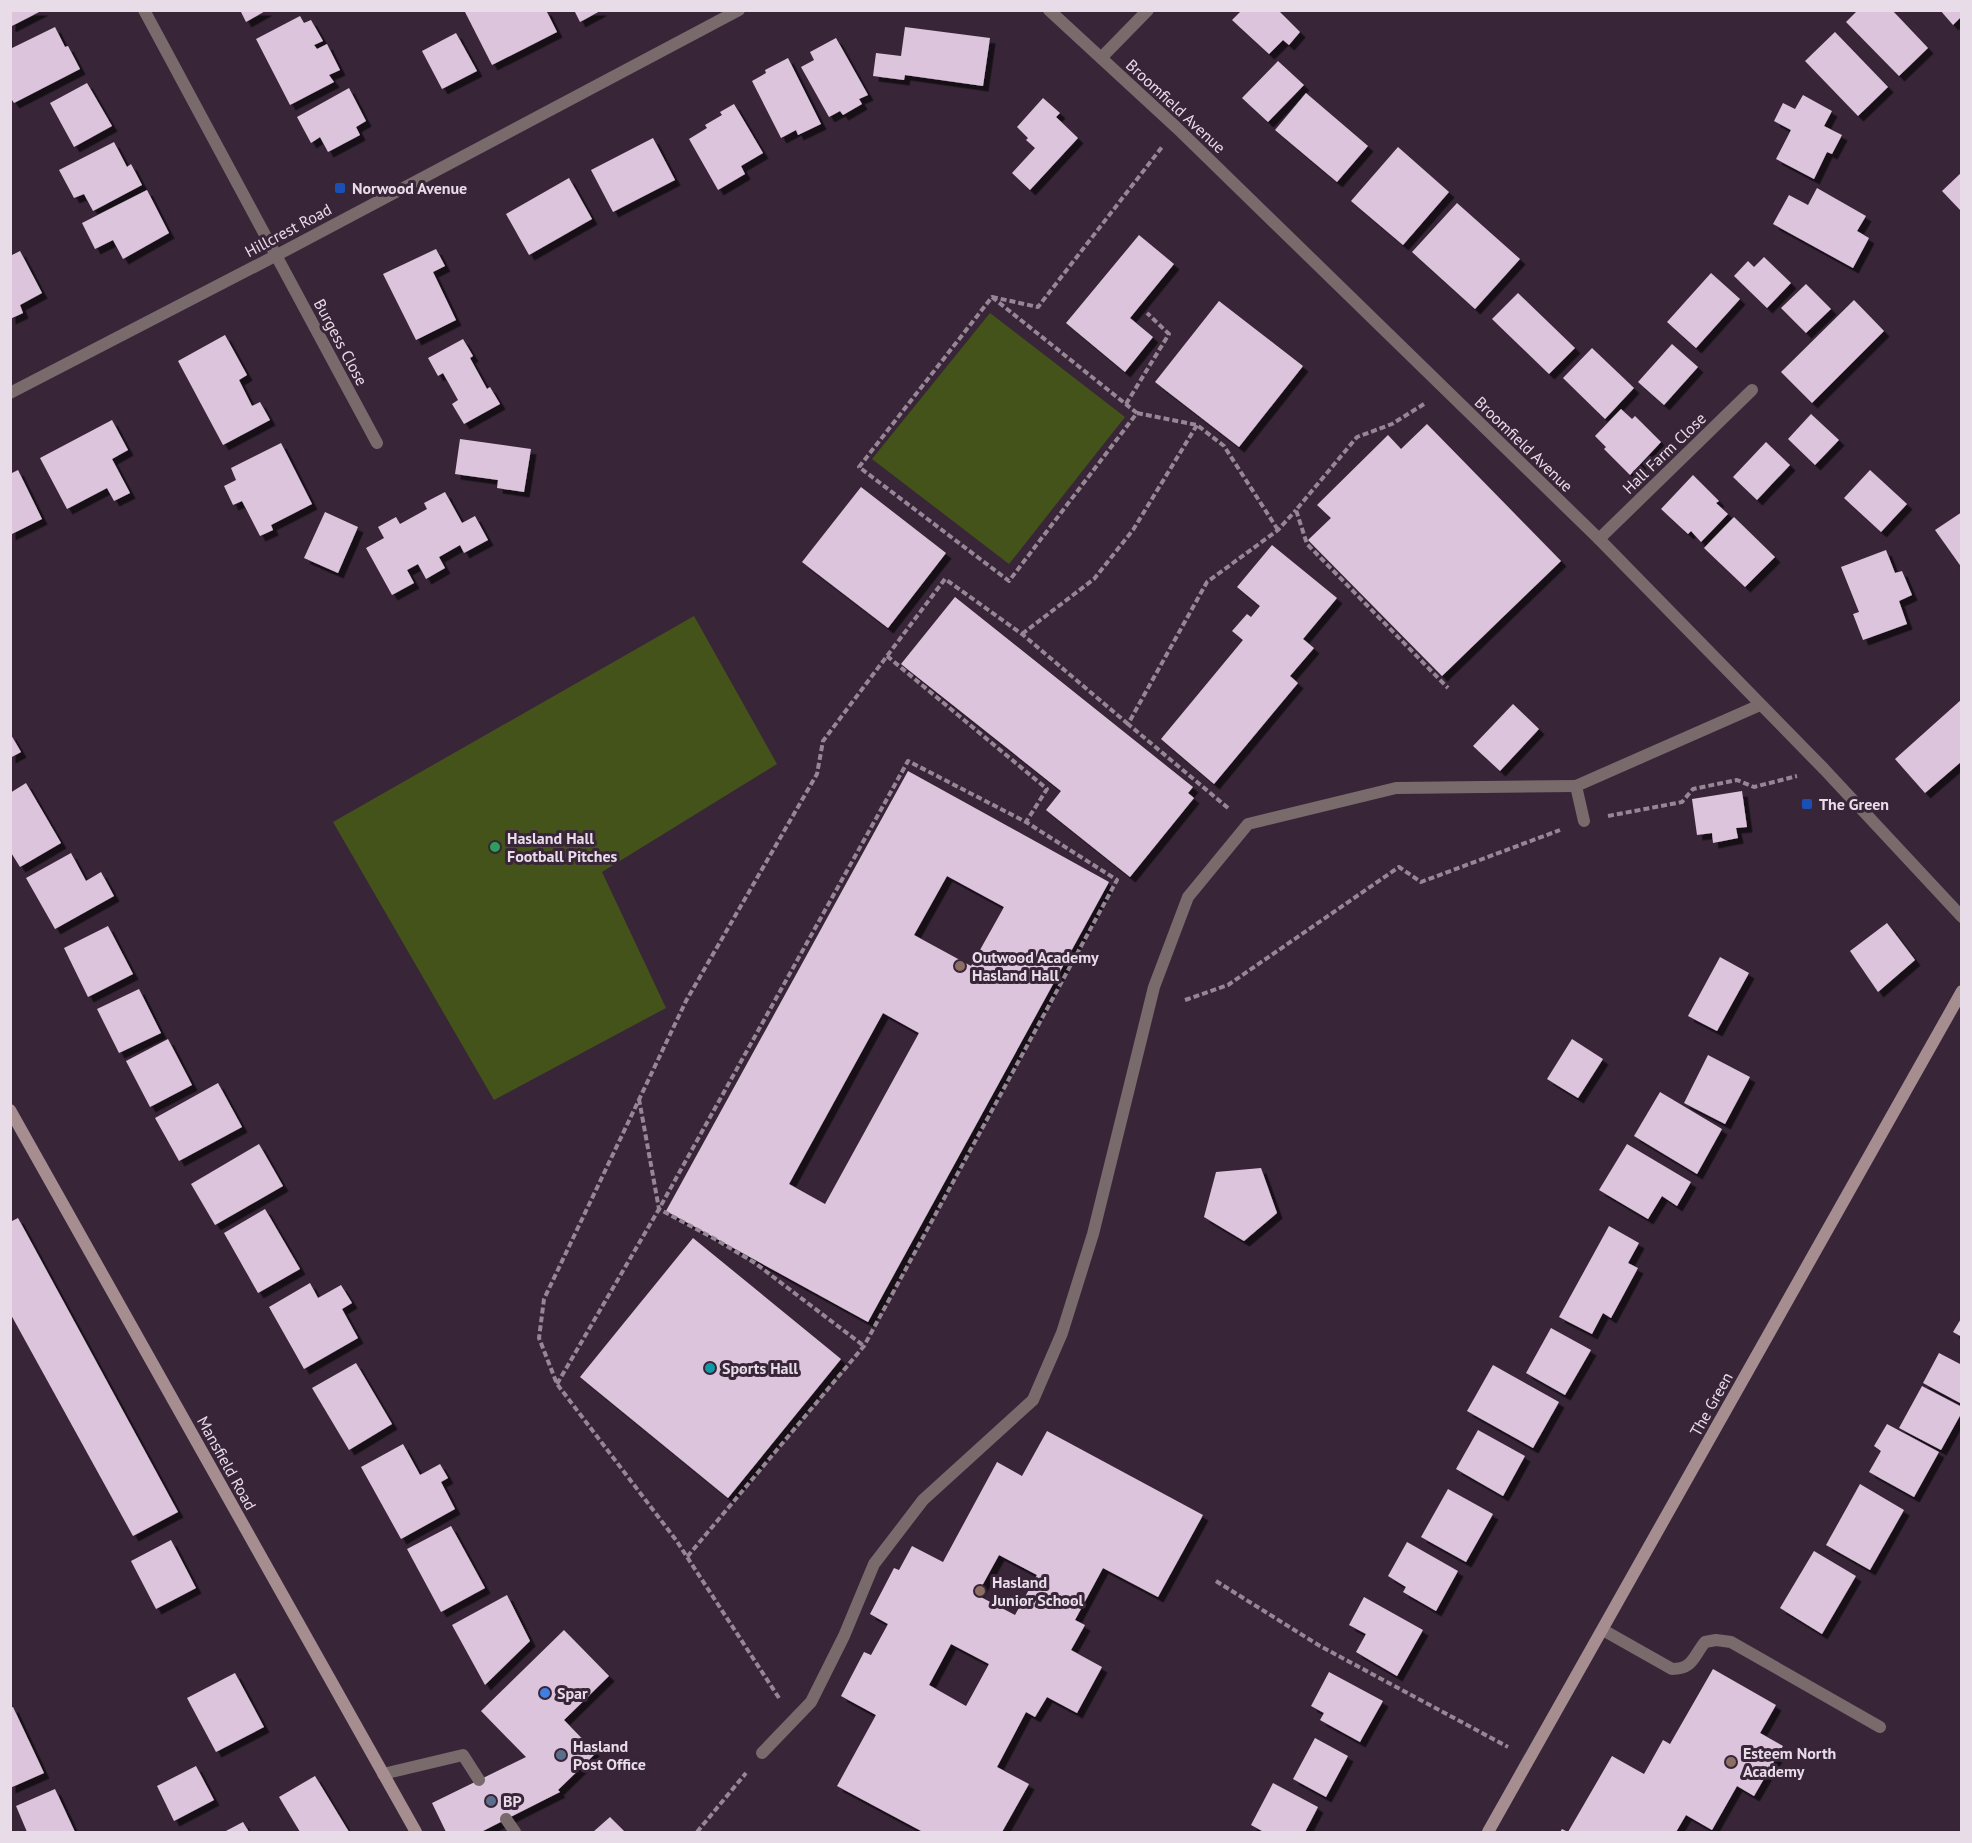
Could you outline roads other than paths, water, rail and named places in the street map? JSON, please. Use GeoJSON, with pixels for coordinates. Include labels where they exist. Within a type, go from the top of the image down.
{"type":"FeatureCollection","features":[{"type":"Feature","properties":{"kind":"main road","name":"The Green"},"geometry":{"type":"LineString","coordinates":[[1488,1833],[1962,991]]}},
{"type":"Feature","properties":{"kind":"main road","name":"Mansfield Road"},"geometry":{"type":"LineString","coordinates":[[10,1110],[416,1833]]}},
{"type":"Feature","properties":{"kind":"street"},"geometry":{"type":"LineString","coordinates":[[144,10],[277,255]]}},
{"type":"Feature","properties":{"kind":"street","name":"Hillcrest Road"},"geometry":{"type":"LineString","coordinates":[[10,393],[277,255],[739,10]]}},
{"type":"Feature","properties":{"kind":"street","name":"Broomfield Avenue"},"geometry":{"type":"LineString","coordinates":[[1049,10],[1177,128],[1599,539],[1824,769],[1962,917]]}},
{"type":"Feature","properties":{"kind":"street"},"geometry":{"type":"LineString","coordinates":[[1101,58],[1148,10]]}},
{"type":"Feature","properties":{"kind":"street","name":"Burgess Close"},"geometry":{"type":"LineString","coordinates":[[277,255],[377,443]]}},
{"type":"Feature","properties":{"kind":"street","name":"Hall Farm Close"},"geometry":{"type":"LineString","coordinates":[[1599,539],[1752,390]]}},
{"type":"Feature","properties":{"kind":"street"},"geometry":{"type":"LineString","coordinates":[[762,1753],[811,1702],[844,1636],[873,1563],[923,1500],[1033,1400],[1062,1334],[1093,1234],[1154,987],[1188,897],[1248,824],[1396,788],[1576,786],[1760,705]]}},
{"type":"Feature","properties":{"kind":"street"},"geometry":{"type":"LineString","coordinates":[[1576,786],[1584,821]]}},
{"type":"Feature","properties":{"kind":"street"},"geometry":{"type":"LineString","coordinates":[[1603,1630],[1672,1669],[1683,1669],[1705,1642],[1716,1640],[1731,1642],[1880,1727]]}},
{"type":"Feature","properties":{"kind":"street"},"geometry":{"type":"LineString","coordinates":[[383,1774],[463,1755],[479,1780]]}},
{"type":"Feature","properties":{"kind":"street"},"geometry":{"type":"LineString","coordinates":[[506,1819],[515,1833]]}},
{"type":"Feature","properties":{"kind":"place","name":"Norwood Avenue"},"geometry":{"type":"Point","coordinates":[340,188]}},
{"type":"Feature","properties":{"kind":"place","name":"The Green"},"geometry":{"type":"Point","coordinates":[1807,804]}},
{"type":"Feature","properties":{"kind":"place","name":"Hasland Hall Football Pitches"},"geometry":{"type":"Point","coordinates":[495,847]}},
{"type":"Feature","properties":{"kind":"place","name":"Outwood Academy Hasland Hall"},"geometry":{"type":"Point","coordinates":[960,966]}},
{"type":"Feature","properties":{"kind":"place","name":"Sports Hall"},"geometry":{"type":"Point","coordinates":[710,1368]}},
{"type":"Feature","properties":{"kind":"place","name":"Hasland Junior School"},"geometry":{"type":"Point","coordinates":[980,1591]}},
{"type":"Feature","properties":{"kind":"place","name":"Spar"},"geometry":{"type":"Point","coordinates":[545,1693]}},
{"type":"Feature","properties":{"kind":"place","name":"Hasland Post Office"},"geometry":{"type":"Point","coordinates":[561,1755]}},
{"type":"Feature","properties":{"kind":"place","name":"Esteem North Academy"},"geometry":{"type":"Point","coordinates":[1731,1762]}},
{"type":"Feature","properties":{"kind":"place","name":"BP"},"geometry":{"type":"Point","coordinates":[491,1801]}}]}
